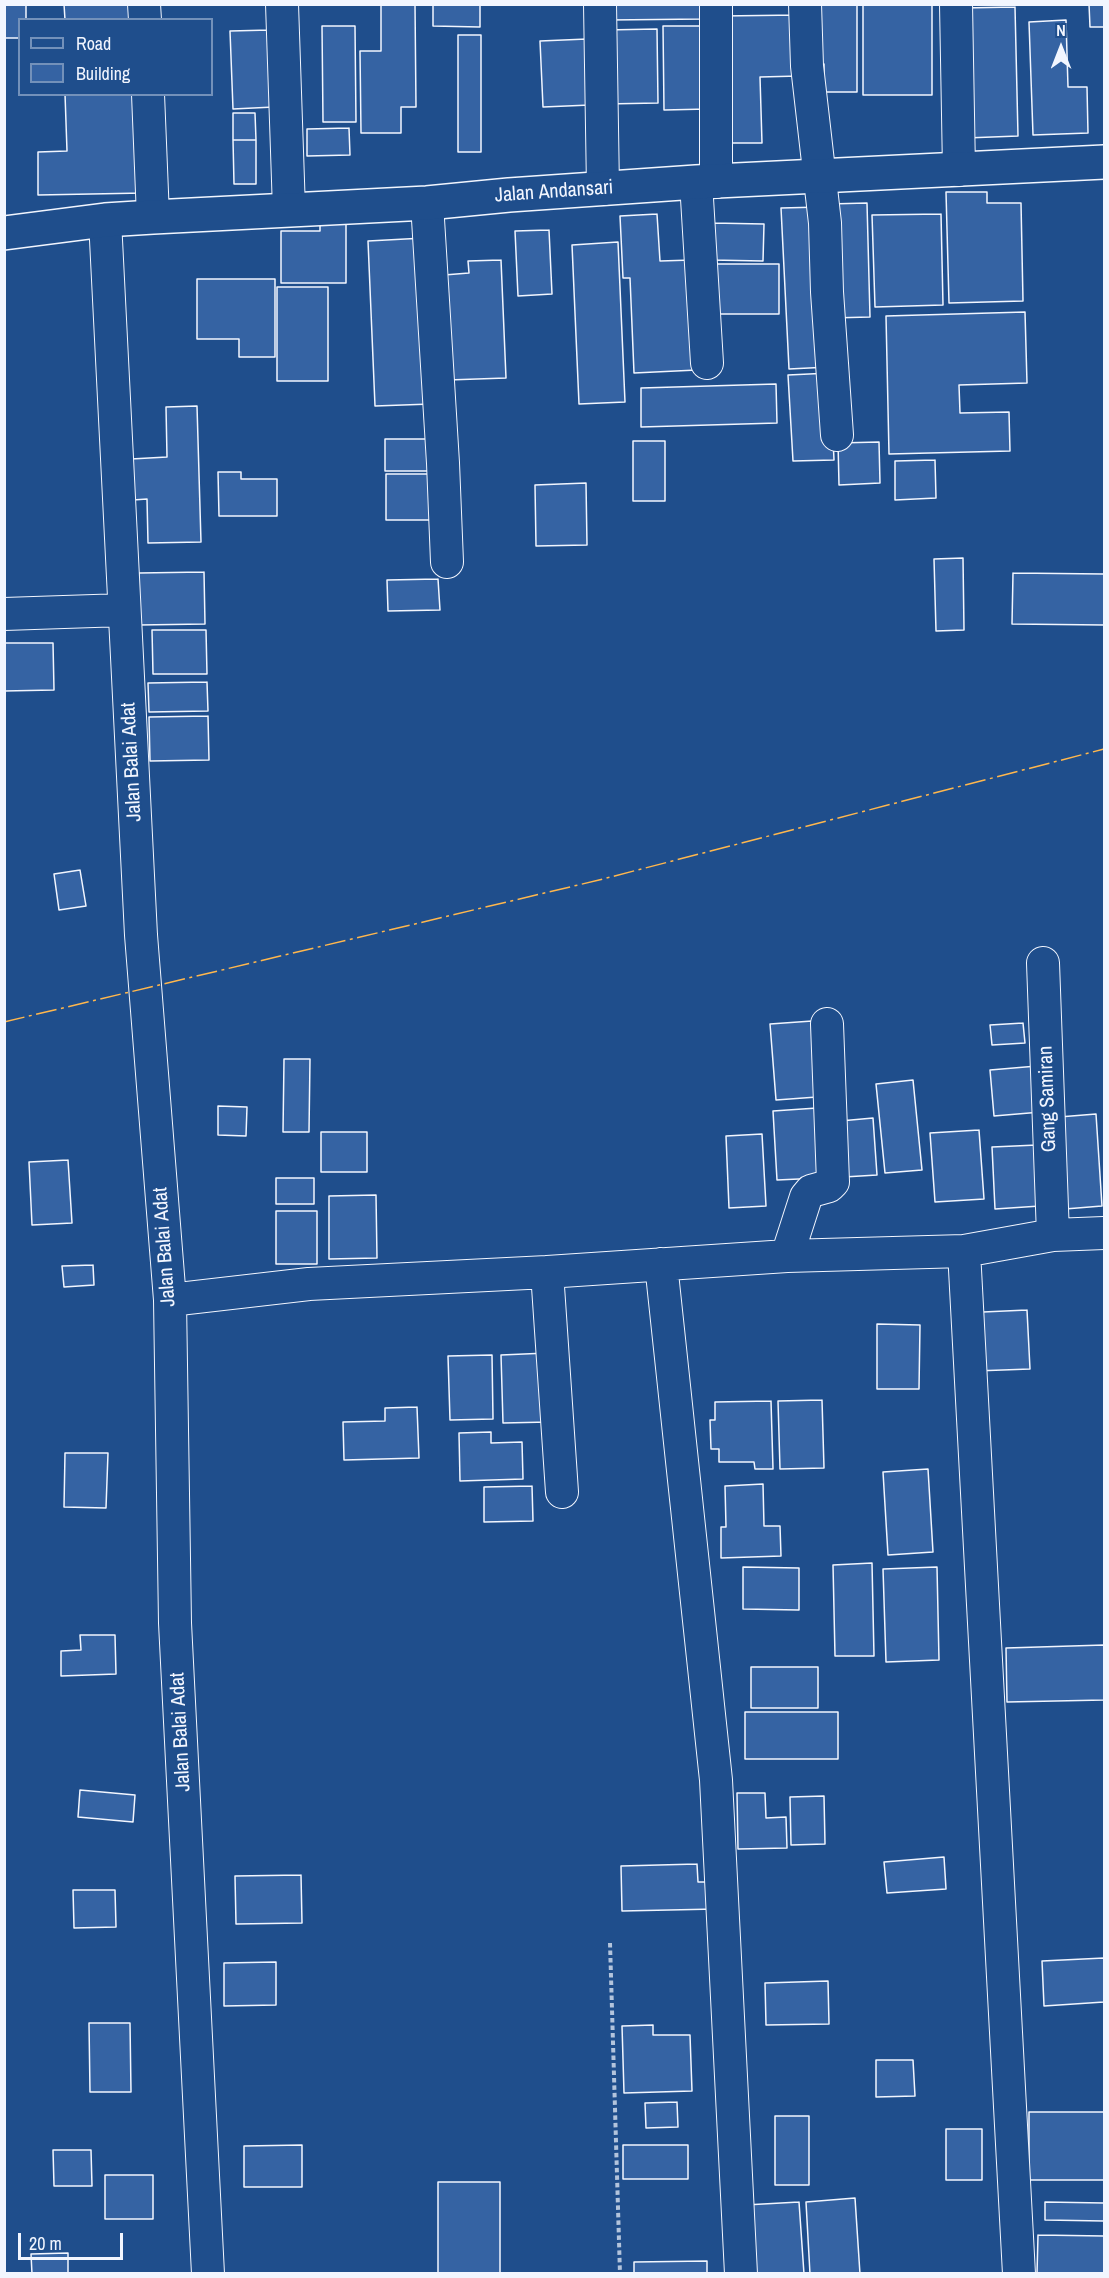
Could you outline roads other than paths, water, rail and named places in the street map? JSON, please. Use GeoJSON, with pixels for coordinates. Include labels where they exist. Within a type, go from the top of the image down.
{"type":"FeatureCollection","features":[{"type":"Feature","properties":{"kind":"street"},"geometry":{"type":"LineString","coordinates":[[282,4],[289,210]]}},
{"type":"Feature","properties":{"kind":"street"},"geometry":{"type":"LineString","coordinates":[[600,4],[603,189]]}},
{"type":"Feature","properties":{"kind":"street"},"geometry":{"type":"LineString","coordinates":[[707,363],[706,182],[716,4]]}},
{"type":"Feature","properties":{"kind":"street"},"geometry":{"type":"LineString","coordinates":[[805,4],[807,66],[825,223],[827,292],[837,435]]}},
{"type":"Feature","properties":{"kind":"street"},"geometry":{"type":"LineString","coordinates":[[956,4],[959,170]]}},
{"type":"Feature","properties":{"kind":"street"},"geometry":{"type":"LineString","coordinates":[[148,96],[153,217]]}},
{"type":"Feature","properties":{"kind":"street","name":"Jalan Andansari"},"geometry":{"type":"LineString","coordinates":[[4,233],[105,220],[427,203],[509,195],[706,182],[1104,162]]}},
{"type":"Feature","properties":{"kind":"street"},"geometry":{"type":"LineString","coordinates":[[427,203],[447,562]]}},
{"type":"Feature","properties":{"kind":"street","name":"Jalan Balai Adat"},"geometry":{"type":"LineString","coordinates":[[105,220],[141,935],[170,1300],[175,1623],[208,2274]]}},
{"type":"Feature","properties":{"kind":"street"},"geometry":{"type":"LineString","coordinates":[[4,614],[124,610]]}},
{"type":"Feature","properties":{"kind":"street","name":"Gang Samiran"},"geometry":{"type":"LineString","coordinates":[[1043,963],[1053,1235]]}},
{"type":"Feature","properties":{"kind":"street"},"geometry":{"type":"LineString","coordinates":[[787,1256],[806,1197],[812,1191],[829,1186],[833,1182],[826,1024]]}},
{"type":"Feature","properties":{"kind":"street"},"geometry":{"type":"LineString","coordinates":[[170,1300],[309,1284],[547,1272],[787,1256],[964,1251],[1053,1235],[1104,1233]]}},
{"type":"Feature","properties":{"kind":"street"},"geometry":{"type":"LineString","coordinates":[[964,1251],[1019,2274]]}},
{"type":"Feature","properties":{"kind":"street"},"geometry":{"type":"LineString","coordinates":[[661,1264],[716,1780],[741,2274]]}},
{"type":"Feature","properties":{"kind":"street"},"geometry":{"type":"LineString","coordinates":[[547,1272],[562,1492]]}}]}
